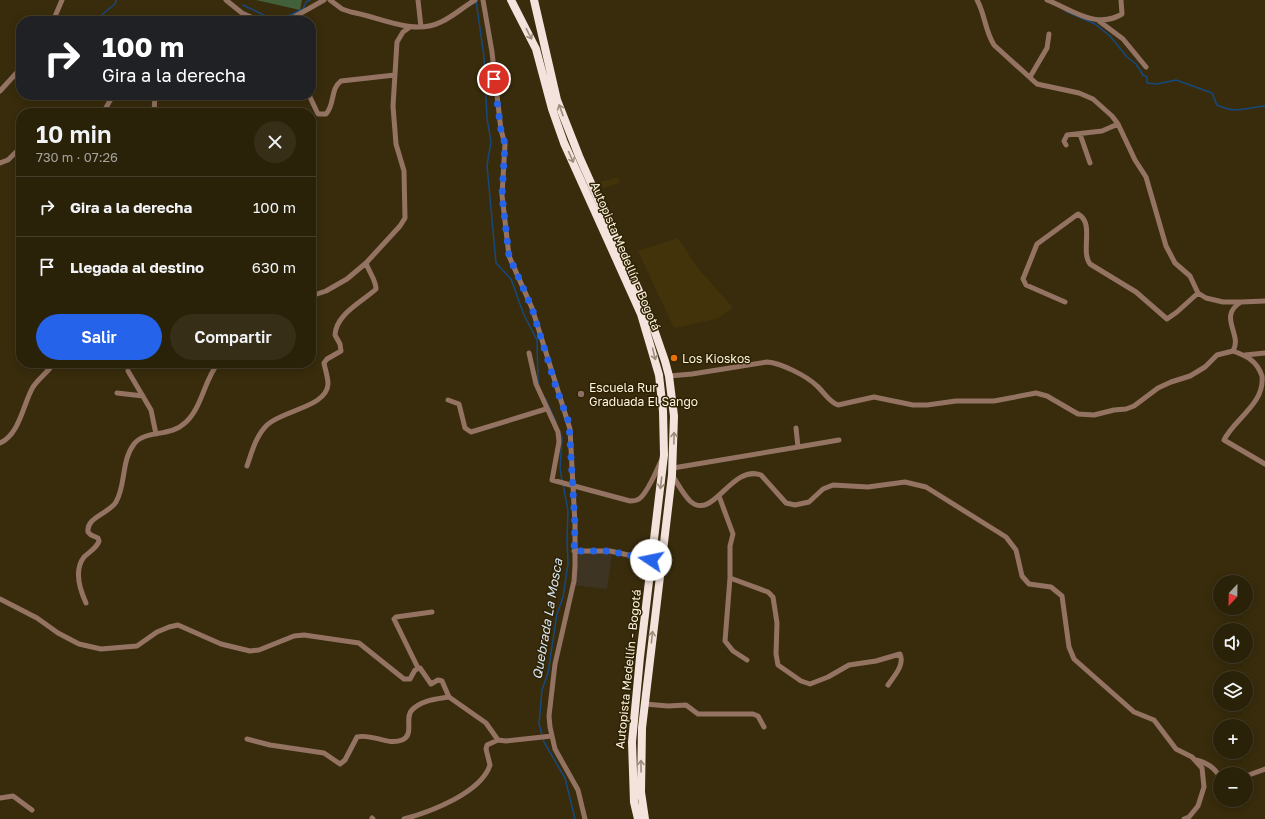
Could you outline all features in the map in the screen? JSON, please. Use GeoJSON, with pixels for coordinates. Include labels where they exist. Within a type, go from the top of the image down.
{"type":"FeatureCollection","features":[{"type":"Feature","properties":{"kind":"highway","name":"Autopista Medellín - Bogotá"},"geometry":{"type":"LineString","coordinates":[[510,0],[536,49],[552,109],[564,143],[641,314],[659,375],[663,411],[664,455],[651,560],[632,742],[634,802],[638,819]]}},
{"type":"Feature","properties":{"kind":"highway","name":"Autopista Medellín - Bogotá"},"geometry":{"type":"LineString","coordinates":[[534,0],[557,100],[579,156],[650,317],[669,376],[674,416],[673,472],[645,704],[640,759],[641,792],[645,819]]}},
{"type":"Feature","properties":{"kind":"street"},"geometry":{"type":"LineString","coordinates":[[55,16],[62,0]]}},
{"type":"Feature","properties":{"kind":"street"},"geometry":{"type":"LineString","coordinates":[[226,0],[242,13],[249,16]]}},
{"type":"Feature","properties":{"kind":"street"},"geometry":{"type":"LineString","coordinates":[[295,16],[324,0]]}},
{"type":"Feature","properties":{"kind":"street"},"geometry":{"type":"LineString","coordinates":[[330,0],[347,11],[410,27],[421,27],[441,23],[474,1]]}},
{"type":"Feature","properties":{"kind":"street"},"geometry":{"type":"LineString","coordinates":[[418,0],[421,27]]}},
{"type":"Feature","properties":{"kind":"street"},"geometry":{"type":"LineString","coordinates":[[483,0],[492,52],[501,130],[505,144],[502,195],[509,256],[532,308],[556,387],[569,423],[574,581],[553,680],[549,716],[549,736],[578,790],[584,819]]}},
{"type":"Feature","properties":{"kind":"street"},"geometry":{"type":"LineString","coordinates":[[977,0],[981,8],[989,38],[994,45],[1037,84],[1079,93],[1093,99],[1118,124],[1135,160],[1146,177],[1168,252],[1175,263],[1190,276],[1198,293],[1206,298],[1216,300],[1241,302],[1265,301]]}},
{"type":"Feature","properties":{"kind":"street"},"geometry":{"type":"LineString","coordinates":[[1047,0],[1099,21],[1123,39],[1146,67]]}},
{"type":"Feature","properties":{"kind":"street"},"geometry":{"type":"LineString","coordinates":[[1099,21],[1122,14],[1121,0]]}},
{"type":"Feature","properties":{"kind":"street"},"geometry":{"type":"LineString","coordinates":[[316,294],[326,291],[347,279],[366,263],[400,226],[406,215],[404,171],[396,144],[393,121],[397,42],[404,32],[410,27]]}},
{"type":"Feature","properties":{"kind":"street"},"geometry":{"type":"LineString","coordinates":[[1030,77],[1047,48],[1049,34]]}},
{"type":"Feature","properties":{"kind":"street"},"geometry":{"type":"LineString","coordinates":[[0,91],[16,73]]}},
{"type":"Feature","properties":{"kind":"street"},"geometry":{"type":"LineString","coordinates":[[316,110],[318,114],[326,114],[329,109],[336,84],[341,81],[395,75]]}},
{"type":"Feature","properties":{"kind":"street"},"geometry":{"type":"LineString","coordinates":[[1066,145],[1064,141],[1065,137],[1102,131],[1118,124]]}},
{"type":"Feature","properties":{"kind":"street"},"geometry":{"type":"LineString","coordinates":[[1080,134],[1090,163]]}},
{"type":"Feature","properties":{"kind":"street"},"geometry":{"type":"LineString","coordinates":[[0,163],[8,160],[16,152]]}},
{"type":"Feature","properties":{"kind":"street"},"geometry":{"type":"LineString","coordinates":[[1065,302],[1026,285],[1024,279],[1037,244],[1078,214],[1082,216],[1086,227],[1087,257],[1090,264],[1136,292],[1167,319],[1198,293]]}},
{"type":"Feature","properties":{"kind":"street"},"geometry":{"type":"LineString","coordinates":[[247,466],[258,437],[267,425],[278,417],[320,400],[325,394],[328,383],[324,362],[341,351],[340,344],[335,335],[337,323],[355,305],[376,289],[376,285],[366,263]]}},
{"type":"Feature","properties":{"kind":"street"},"geometry":{"type":"LineString","coordinates":[[1233,351],[1237,340],[1230,322],[1231,315],[1236,305],[1241,302]]}},
{"type":"Feature","properties":{"kind":"street"},"geometry":{"type":"LineString","coordinates":[[669,376],[692,374],[767,362],[778,364],[813,383],[838,405],[874,397],[913,405],[927,406],[956,401],[998,400],[1036,393],[1047,396],[1078,414],[1094,415],[1114,410],[1126,410],[1134,406],[1158,388],[1190,376],[1205,367],[1217,355],[1233,351],[1245,355],[1253,360],[1263,378],[1264,393],[1256,406],[1227,434],[1224,440],[1265,464]]}},
{"type":"Feature","properties":{"kind":"street"},"geometry":{"type":"LineString","coordinates":[[528,352],[536,384],[558,432],[559,442],[552,480],[565,482],[630,501],[636,500],[640,498],[644,492],[664,455]]}},
{"type":"Feature","properties":{"kind":"street"},"geometry":{"type":"LineString","coordinates":[[1245,355],[1265,352]]}},
{"type":"Feature","properties":{"kind":"street"},"geometry":{"type":"LineString","coordinates":[[0,443],[6,440],[13,432],[34,385],[49,368]]}},
{"type":"Feature","properties":{"kind":"street"},"geometry":{"type":"LineString","coordinates":[[86,603],[80,591],[79,582],[82,561],[99,541],[98,538],[91,536],[88,532],[88,526],[91,522],[114,505],[117,500],[128,455],[135,443],[146,436],[173,432],[186,423],[214,368]]}},
{"type":"Feature","properties":{"kind":"street"},"geometry":{"type":"LineString","coordinates":[[128,371],[151,410],[156,434]]}},
{"type":"Feature","properties":{"kind":"street"},"geometry":{"type":"LineString","coordinates":[[117,393],[143,396]]}},
{"type":"Feature","properties":{"kind":"street"},"geometry":{"type":"LineString","coordinates":[[448,400],[459,404],[465,428],[471,432],[546,408]]}},
{"type":"Feature","properties":{"kind":"street"},"geometry":{"type":"LineString","coordinates":[[796,428],[798,447]]}},
{"type":"Feature","properties":{"kind":"street"},"geometry":{"type":"LineString","coordinates":[[839,440],[673,472],[684,494],[695,504],[707,505],[719,496],[738,477],[756,474],[764,478],[786,503],[795,505],[809,502],[823,489],[833,485],[868,487],[905,482],[926,487],[941,495],[1006,537],[1016,550],[1022,576],[1029,584],[1051,587],[1062,596],[1069,647],[1079,665],[1134,712],[1154,720],[1176,749],[1213,768]]}},
{"type":"Feature","properties":{"kind":"street"},"geometry":{"type":"LineString","coordinates":[[719,496],[733,534],[730,546],[730,578],[725,641],[733,651],[747,660]]}},
{"type":"Feature","properties":{"kind":"street"},"geometry":{"type":"LineString","coordinates":[[574,551],[610,551],[651,560]]}},
{"type":"Feature","properties":{"kind":"street"},"geometry":{"type":"LineString","coordinates":[[730,578],[768,592],[773,597],[776,624],[776,662],[780,667],[801,681],[810,684],[828,677],[849,665],[876,661],[900,654],[901,662],[899,668],[888,685]]}},
{"type":"Feature","properties":{"kind":"street"},"geometry":{"type":"LineString","coordinates":[[0,599],[38,618],[58,633],[79,644],[101,648],[138,646],[157,632],[169,627],[178,626],[221,644],[250,651],[259,650],[299,635],[356,642],[404,679],[410,679],[418,668]]}},
{"type":"Feature","properties":{"kind":"street"},"geometry":{"type":"LineString","coordinates":[[432,612],[396,617],[394,619],[418,668],[421,669],[431,684],[438,680],[442,681],[449,697],[486,723],[498,740]]}},
{"type":"Feature","properties":{"kind":"street"},"geometry":{"type":"LineString","coordinates":[[247,739],[270,746],[324,753],[340,764],[345,760],[357,738],[369,737],[395,742],[402,740],[406,738],[408,733],[409,713],[411,710],[427,701],[449,697]]}},
{"type":"Feature","properties":{"kind":"street"},"geometry":{"type":"LineString","coordinates":[[645,704],[668,706],[686,705],[698,714],[753,714],[758,716],[764,727]]}},
{"type":"Feature","properties":{"kind":"street"},"geometry":{"type":"LineString","coordinates":[[404,819],[419,815],[464,794],[480,782],[490,764],[486,749],[487,745],[498,740],[506,741],[549,736]]}},
{"type":"Feature","properties":{"kind":"street"},"geometry":{"type":"LineString","coordinates":[[1184,819],[1189,817],[1198,806],[1204,787],[1204,772],[1196,760]]}},
{"type":"Feature","properties":{"kind":"street"},"geometry":{"type":"LineString","coordinates":[[1253,773],[1265,769]]}},
{"type":"Feature","properties":{"kind":"street"},"geometry":{"type":"LineString","coordinates":[[0,798],[13,796],[32,810]]}},
{"type":"Feature","properties":{"kind":"shaded area"},"geometry":{"type":"Polygon","coordinates":[[[618,177],[620,183],[603,188],[600,182],[618,177]]]}},
{"type":"Feature","properties":{"kind":"shaded area"},"geometry":{"type":"Polygon","coordinates":[[[678,238],[697,267],[733,308],[716,319],[674,328],[638,251],[678,238]]]}},
{"type":"Feature","properties":{"kind":"shaded area"},"geometry":{"type":"Polygon","coordinates":[[[576,552],[612,554],[607,589],[574,585],[576,552]]]}},
{"type":"Feature","properties":{"kind":"green space"},"geometry":{"type":"Polygon","coordinates":[[[256,0],[302,0],[300,10],[256,0]]]}},
{"type":"Feature","properties":{"kind":"waterway"},"geometry":{"type":"LineString","coordinates":[[100,16],[115,4],[116,0]]}},
{"type":"Feature","properties":{"kind":"waterway"},"geometry":{"type":"LineString","coordinates":[[288,16],[303,9],[306,2],[310,0]]}},
{"type":"Feature","properties":{"kind":"waterway","name":"Quebrada La Mosca"},"geometry":{"type":"LineString","coordinates":[[476,0],[484,57],[487,118],[491,142],[487,165],[496,263],[511,279],[524,315],[537,340],[538,384]]}},
{"type":"Feature","properties":{"kind":"waterway"},"geometry":{"type":"LineString","coordinates":[[243,5],[266,16]]}},
{"type":"Feature","properties":{"kind":"waterway"},"geometry":{"type":"LineString","coordinates":[[1065,11],[1095,24],[1110,36],[1127,57],[1136,64],[1143,75],[1147,77],[1147,83],[1157,84],[1176,80],[1212,93],[1217,105],[1224,108],[1241,110],[1265,106]]}},
{"type":"Feature","properties":{"kind":"waterway","name":"Quebrada La Mosca"},"geometry":{"type":"LineString","coordinates":[[545,398],[556,422]]}},
{"type":"Feature","properties":{"kind":"waterway","name":"Quebrada La Mosca"},"geometry":{"type":"LineString","coordinates":[[560,433],[562,437],[560,468],[562,480]]}},
{"type":"Feature","properties":{"kind":"waterway","name":"Quebrada La Mosca"},"geometry":{"type":"LineString","coordinates":[[563,484],[568,511],[568,564],[563,597],[557,614],[548,673],[542,690],[539,724],[544,742],[565,778],[575,819]]}},
{"type":"Feature","properties":{"kind":"place","name":"Los Kioskos"},"geometry":{"type":"Point","coordinates":[674,358]}},
{"type":"Feature","properties":{"kind":"place","name":"Escuela Rur Graduada El Sango"},"geometry":{"type":"Point","coordinates":[581,394]}},
{"type":"Feature","properties":{"kind":"route"},"geometry":{"type":"LineString","coordinates":[[494,79],[501,130],[504,138],[506,153],[502,195],[509,256],[512,266],[525,289],[539,327],[561,403],[569,423],[575,525],[574,551],[610,551],[651,560]]}}]}
